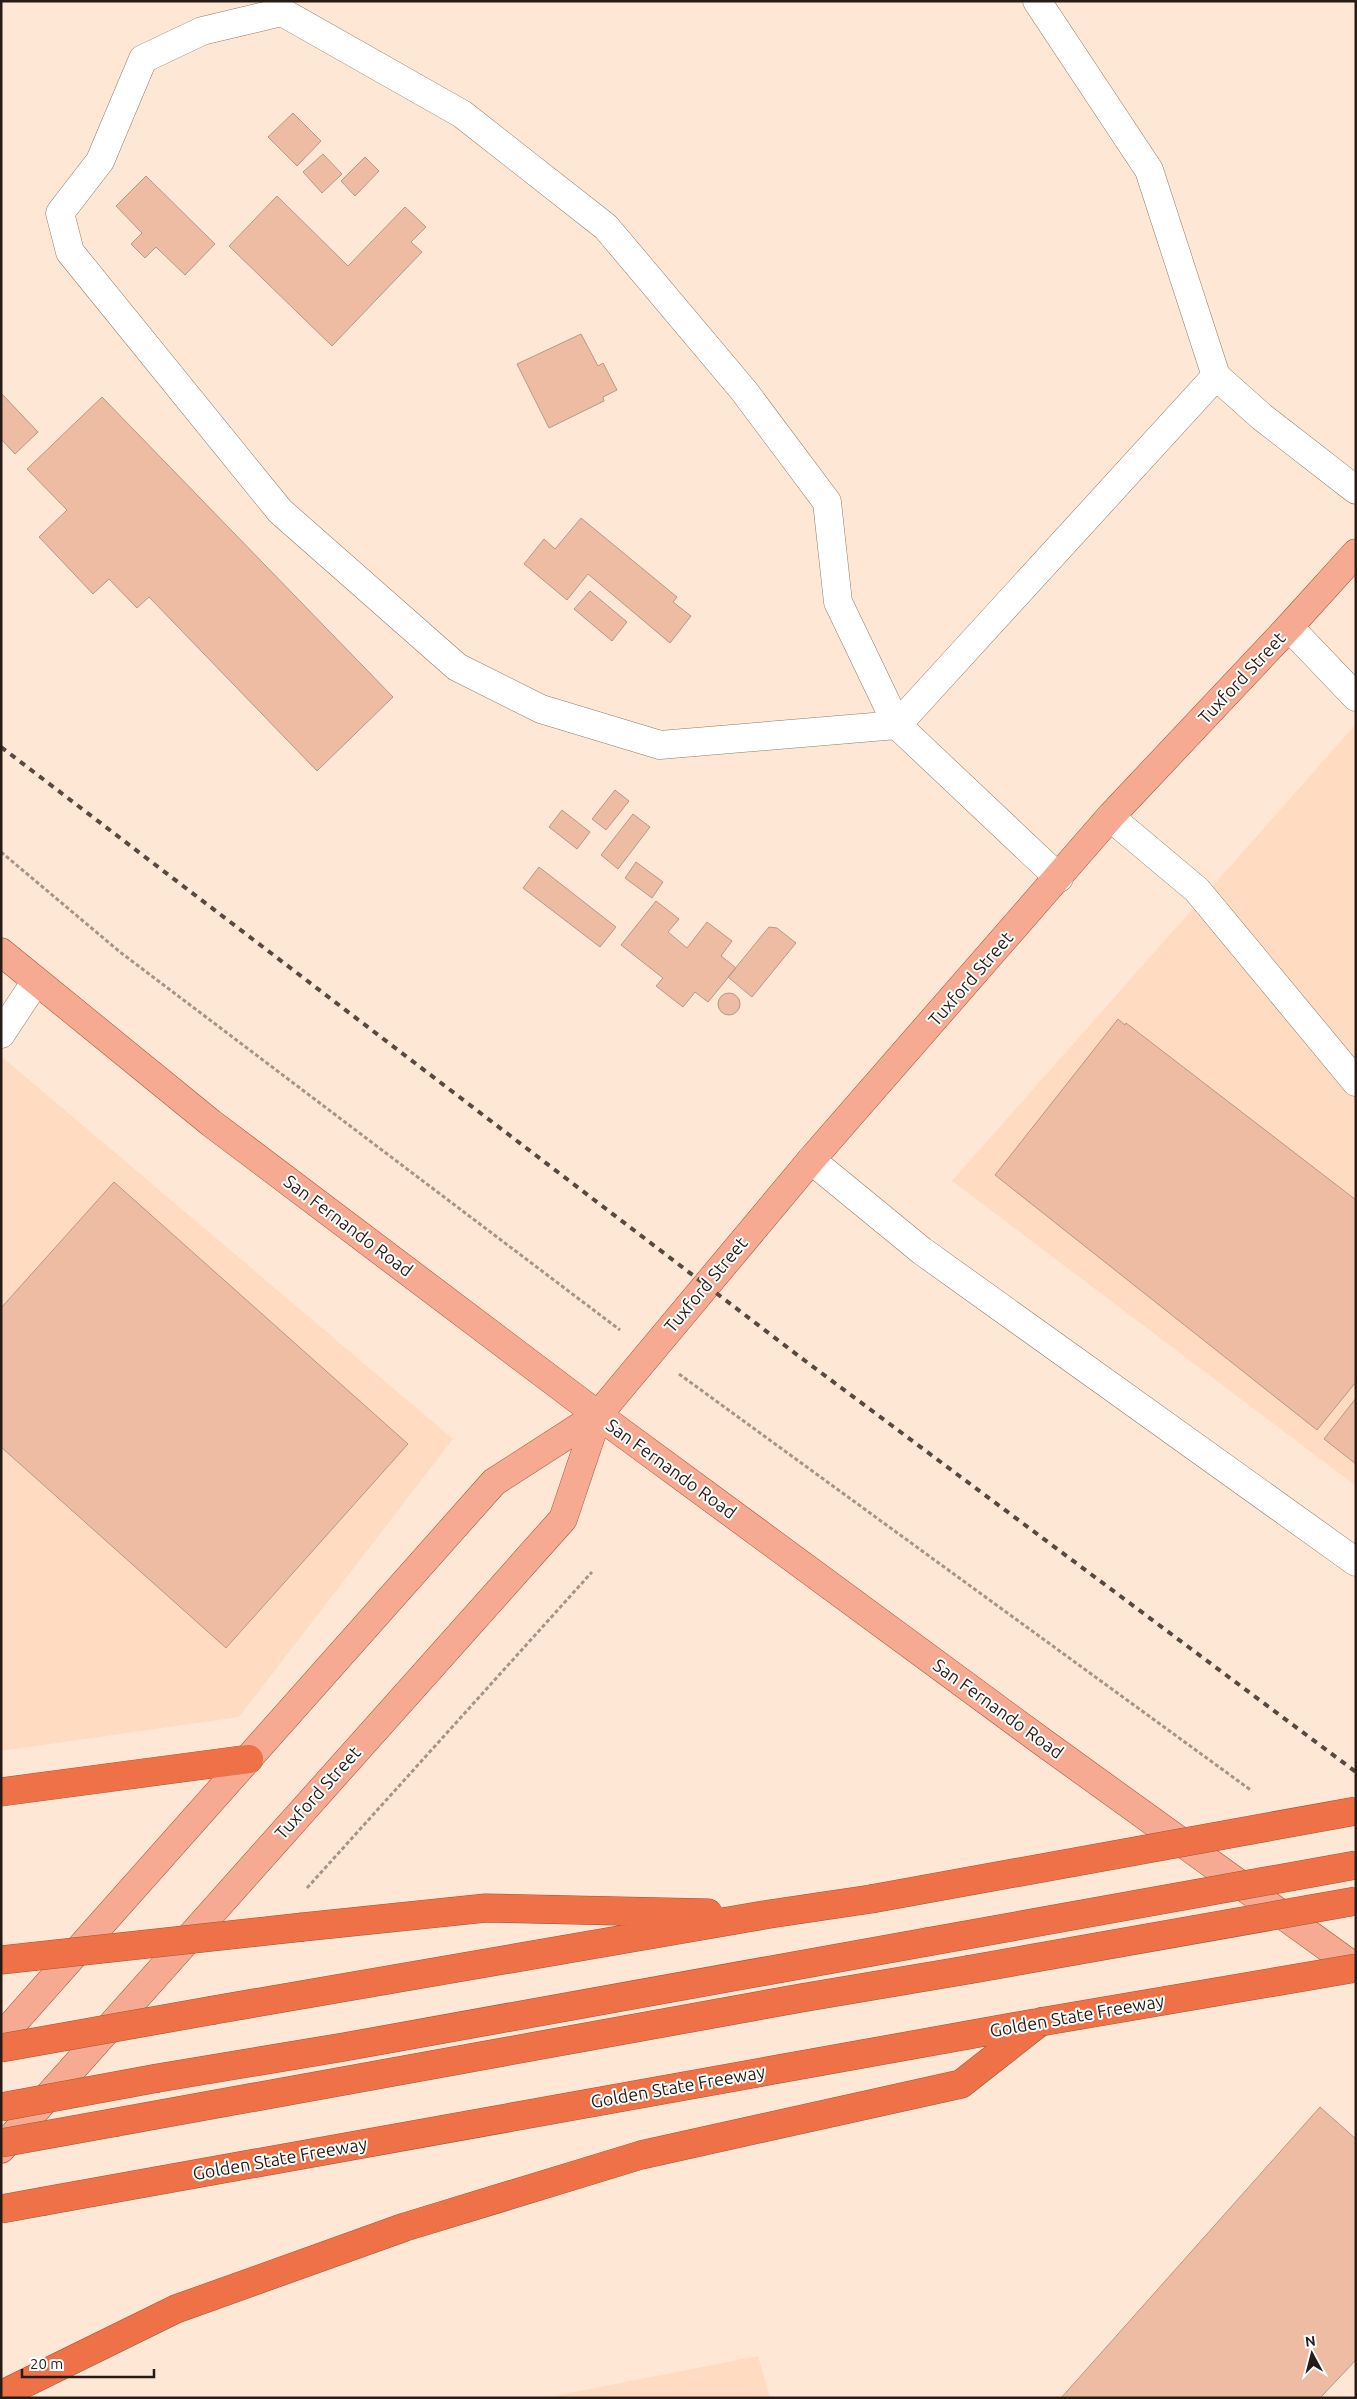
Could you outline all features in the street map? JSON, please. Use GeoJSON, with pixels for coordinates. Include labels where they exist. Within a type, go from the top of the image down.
{"type":"FeatureCollection","features":[{"type":"Feature","properties":{"kind":"highway"},"geometry":{"type":"LineString","coordinates":[[1,1792],[249,1759]]}},
{"type":"Feature","properties":{"kind":"highway"},"geometry":{"type":"LineString","coordinates":[[1,2048],[770,1914],[871,1899],[1356,1811]]}},
{"type":"Feature","properties":{"kind":"highway"},"geometry":{"type":"LineString","coordinates":[[1,2107],[1356,1865]]}},
{"type":"Feature","properties":{"kind":"highway"},"geometry":{"type":"LineString","coordinates":[[1,2143],[791,2000],[1356,1901]]}},
{"type":"Feature","properties":{"kind":"highway"},"geometry":{"type":"LineString","coordinates":[[1,1960],[303,1926],[486,1908],[770,1914]]}},
{"type":"Feature","properties":{"kind":"highway","name":"Golden State Freeway"},"geometry":{"type":"LineString","coordinates":[[1,2209],[1040,2022],[1356,1968]]}},
{"type":"Feature","properties":{"kind":"highway"},"geometry":{"type":"LineString","coordinates":[[1,2394],[176,2309],[405,2227],[641,2155],[961,2084],[1040,2022]]}},
{"type":"Feature","properties":{"kind":"main road","name":"Tuxford Street"},"geometry":{"type":"LineString","coordinates":[[1,2037],[494,1482],[598,1415],[811,1160],[1059,878],[1110,817],[1290,627],[1356,553]]}},
{"type":"Feature","properties":{"kind":"main road","name":"San Fernando Road"},"geometry":{"type":"LineString","coordinates":[[1,952],[211,1123],[598,1415],[1044,1743],[1356,1968]]}},
{"type":"Feature","properties":{"kind":"main road","name":"Tuxford Street"},"geometry":{"type":"LineString","coordinates":[[1,2149],[563,1519],[598,1415]]}},
{"type":"Feature","properties":{"kind":"street"},"geometry":{"type":"LineString","coordinates":[[1037,1],[1149,170],[1216,376],[1262,417],[1356,490]]}},
{"type":"Feature","properties":{"kind":"street"},"geometry":{"type":"LineString","coordinates":[[1059,878],[897,725],[838,602],[827,502],[744,391],[606,227],[462,114],[282,12],[202,31],[143,59],[100,161],[60,213],[70,252],[280,511],[457,666],[541,708],[660,746],[897,725],[1216,376]]}},
{"type":"Feature","properties":{"kind":"street"},"geometry":{"type":"LineString","coordinates":[[1290,627],[1356,697]]}},
{"type":"Feature","properties":{"kind":"street"},"geometry":{"type":"LineString","coordinates":[[1110,817],[1197,890],[1356,1082]]}},
{"type":"Feature","properties":{"kind":"street"},"geometry":{"type":"LineString","coordinates":[[1,1034],[36,981]]}},
{"type":"Feature","properties":{"kind":"street"},"geometry":{"type":"LineString","coordinates":[[811,1160],[922,1251],[1356,1562]]}},
{"type":"Feature","properties":{"kind":"shaded area"},"geometry":{"type":"Polygon","coordinates":[[[1356,724],[1356,1486],[952,1181],[1356,724]]]}},
{"type":"Feature","properties":{"kind":"shaded area"},"geometry":{"type":"Polygon","coordinates":[[[1,1056],[453,1439],[239,1717],[1,1751],[1,1056]]]}},
{"type":"Feature","properties":{"kind":"shaded area"},"geometry":{"type":"Polygon","coordinates":[[[758,2356],[770,2398],[544,2398],[758,2356]]]}},
{"type":"Feature","properties":{"kind":"building"},"geometry":{"type":"Polygon","coordinates":[[[293,113],[321,141],[297,166],[268,137],[293,113]]]}},
{"type":"Feature","properties":{"kind":"building"},"geometry":{"type":"Polygon","coordinates":[[[323,154],[342,174],[322,193],[303,172],[323,154]]]}},
{"type":"Feature","properties":{"kind":"building"},"geometry":{"type":"Polygon","coordinates":[[[365,157],[379,171],[355,196],[341,181],[365,157]]]}},
{"type":"Feature","properties":{"kind":"building"},"geometry":{"type":"Polygon","coordinates":[[[146,176],[215,244],[185,275],[156,247],[145,258],[131,244],[142,233],[116,206],[146,176]]]}},
{"type":"Feature","properties":{"kind":"building"},"geometry":{"type":"Polygon","coordinates":[[[277,196],[348,266],[405,207],[426,227],[411,242],[422,252],[332,346],[229,246],[277,196]]]}},
{"type":"Feature","properties":{"kind":"building"},"geometry":{"type":"Polygon","coordinates":[[[581,334],[598,366],[603,363],[617,390],[603,397],[604,401],[549,428],[517,364],[581,334]]]}},
{"type":"Feature","properties":{"kind":"building"},"geometry":{"type":"Polygon","coordinates":[[[1,393],[38,432],[15,454],[1,439],[1,393]]]}},
{"type":"Feature","properties":{"kind":"building"},"geometry":{"type":"Polygon","coordinates":[[[102,397],[393,697],[317,771],[149,597],[137,608],[109,579],[93,594],[39,537],[67,510],[27,469],[102,397]]]}},
{"type":"Feature","properties":{"kind":"building"},"geometry":{"type":"Polygon","coordinates":[[[581,518],[677,597],[673,602],[691,616],[670,643],[588,574],[567,600],[524,564],[544,539],[555,549],[581,518]]]}},
{"type":"Feature","properties":{"kind":"building"},"geometry":{"type":"Polygon","coordinates":[[[590,591],[627,622],[612,641],[574,609],[590,591]]]}},
{"type":"Feature","properties":{"kind":"building"},"geometry":{"type":"Polygon","coordinates":[[[615,790],[629,801],[606,830],[592,819],[615,790]]]}},
{"type":"Feature","properties":{"kind":"building"},"geometry":{"type":"Polygon","coordinates":[[[562,810],[590,832],[577,849],[549,827],[562,810]]]}},
{"type":"Feature","properties":{"kind":"building"},"geometry":{"type":"Polygon","coordinates":[[[633,814],[650,827],[618,869],[601,855],[633,814]]]}},
{"type":"Feature","properties":{"kind":"building"},"geometry":{"type":"Polygon","coordinates":[[[636,862],[663,882],[652,898],[625,878],[636,862]]]}},
{"type":"Feature","properties":{"kind":"building"},"geometry":{"type":"Polygon","coordinates":[[[539,867],[616,927],[600,947],[523,888],[539,867]]]}},
{"type":"Feature","properties":{"kind":"building"},"geometry":{"type":"Polygon","coordinates":[[[656,901],[679,919],[668,932],[687,948],[707,922],[732,941],[721,956],[736,968],[708,1002],[695,992],[683,1007],[656,986],[663,978],[621,945],[656,901]]]}},
{"type":"Feature","properties":{"kind":"building"},"geometry":{"type":"Polygon","coordinates":[[[769,927],[777,928],[796,943],[752,997],[728,977],[769,927]]]}},
{"type":"Feature","properties":{"kind":"building"},"geometry":{"type":"Polygon","coordinates":[[[729,993],[737,996],[740,1004],[737,1012],[729,1015],[721,1012],[718,1004],[721,996],[729,993]]]}},
{"type":"Feature","properties":{"kind":"building"},"geometry":{"type":"Polygon","coordinates":[[[1118,1019],[1125,1025],[1126,1023],[1356,1200],[1356,1382],[1317,1430],[995,1175],[1118,1019]]]}},
{"type":"Feature","properties":{"kind":"building"},"geometry":{"type":"Polygon","coordinates":[[[114,1182],[408,1444],[226,1648],[1,1447],[1,1308],[114,1182]]]}},
{"type":"Feature","properties":{"kind":"building"},"geometry":{"type":"Polygon","coordinates":[[[1356,1398],[1356,1464],[1324,1439],[1356,1398]]]}},
{"type":"Feature","properties":{"kind":"building"},"geometry":{"type":"Polygon","coordinates":[[[1320,2107],[1356,2139],[1356,2360],[1320,2398],[1061,2398],[1320,2107]]]}},
{"type":"Feature","properties":{"kind":"railway"},"geometry":{"type":"LineString","coordinates":[[1,747],[800,1357],[1356,1772]]}}]}
